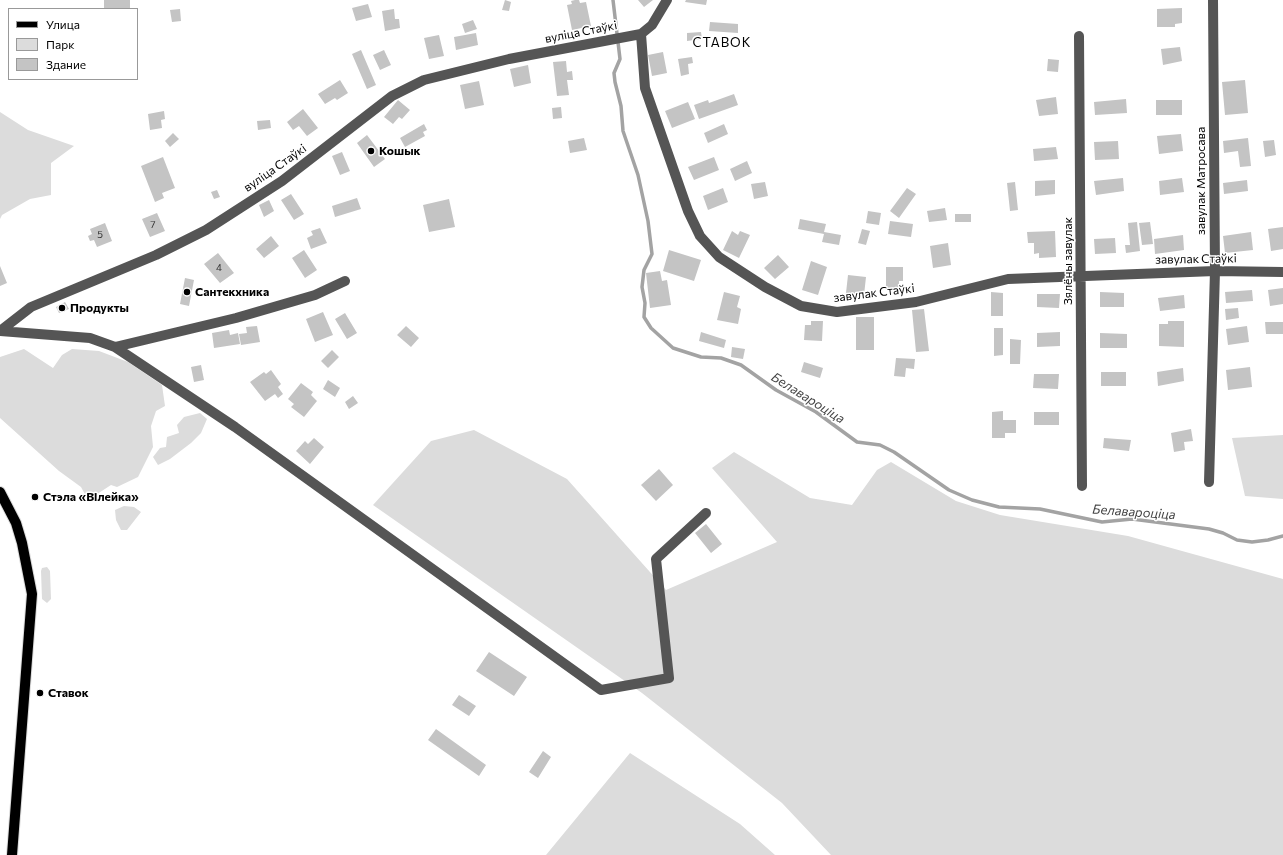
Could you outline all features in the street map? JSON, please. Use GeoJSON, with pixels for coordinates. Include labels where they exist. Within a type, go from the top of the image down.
{"type":"FeatureCollection","features":[{"type":"Feature","properties":{"kind":"main road"},"geometry":{"type":"LineString","coordinates":[[0,492],[16,523],[22,543],[32,594],[12,855]]}},
{"type":"Feature","properties":{"kind":"street"},"geometry":{"type":"LineString","coordinates":[[637,35],[652,25],[667,0]]}},
{"type":"Feature","properties":{"kind":"street","name":"завулак Матросава"},"geometry":{"type":"LineString","coordinates":[[1209,482],[1215,271],[1213,0]]}},
{"type":"Feature","properties":{"kind":"street","name":"вуліца Стаўкі"},"geometry":{"type":"LineString","coordinates":[[0,331],[31,307],[156,255],[206,230],[282,181],[392,96],[424,80],[509,58],[637,35]]}},
{"type":"Feature","properties":{"kind":"street","name":"завулак Стаўкі"},"geometry":{"type":"LineString","coordinates":[[637,35],[645,88],[688,211],[700,236],[719,257],[765,287],[801,306],[838,312],[916,302],[1008,279],[1215,271],[1283,272]]}},
{"type":"Feature","properties":{"kind":"street","name":"Зялёны завулак"},"geometry":{"type":"LineString","coordinates":[[1079,36],[1082,486]]}},
{"type":"Feature","properties":{"kind":"street"},"geometry":{"type":"LineString","coordinates":[[115,347],[236,318],[308,298],[345,281]]}},
{"type":"Feature","properties":{"kind":"street","name":"вуліца Стаўкі"},"geometry":{"type":"LineString","coordinates":[[0,331],[90,338],[115,347],[235,427],[601,690],[669,678],[656,559],[706,513]]}},
{"type":"Feature","properties":{"kind":"green space"},"geometry":{"type":"Polygon","coordinates":[[[0,112],[28,130],[74,146],[51,163],[51,195],[30,199],[2,215],[0,219],[0,112]]]}},
{"type":"Feature","properties":{"kind":"green space"},"geometry":{"type":"Polygon","coordinates":[[[24,349],[53,368],[62,355],[72,349],[99,351],[128,362],[162,385],[165,406],[156,411],[151,426],[153,447],[138,477],[117,487],[111,485],[88,500],[81,487],[59,471],[0,418],[0,357],[24,349]]]}},
{"type":"Feature","properties":{"kind":"green space"},"geometry":{"type":"Polygon","coordinates":[[[200,413],[207,419],[201,433],[191,443],[170,459],[158,465],[153,457],[160,448],[166,447],[167,437],[179,433],[177,425],[184,417],[200,413]]]}},
{"type":"Feature","properties":{"kind":"green space"},"geometry":{"type":"Polygon","coordinates":[[[474,430],[567,479],[666,590],[777,542],[712,468],[734,452],[810,498],[852,505],[877,470],[891,462],[956,501],[1000,515],[1128,536],[1283,579],[1283,855],[831,855],[782,803],[642,693],[373,505],[431,441],[474,430]]]}},
{"type":"Feature","properties":{"kind":"green space"},"geometry":{"type":"Polygon","coordinates":[[[1283,435],[1283,499],[1245,496],[1232,438],[1283,435]]]}},
{"type":"Feature","properties":{"kind":"green space"},"geometry":{"type":"Polygon","coordinates":[[[124,506],[134,507],[141,512],[127,530],[121,530],[116,520],[115,510],[124,506]]]}},
{"type":"Feature","properties":{"kind":"green space"},"geometry":{"type":"Polygon","coordinates":[[[47,567],[50,571],[51,599],[47,603],[42,599],[41,571],[42,568],[47,567]]]}},
{"type":"Feature","properties":{"kind":"green space"},"geometry":{"type":"Polygon","coordinates":[[[630,753],[740,824],[775,855],[546,855],[630,753]]]}},
{"type":"Feature","properties":{"kind":"building"},"geometry":{"type":"Polygon","coordinates":[[[104,0],[130,0],[130,8],[104,8],[104,0]]]}},
{"type":"Feature","properties":{"kind":"building"},"geometry":{"type":"Polygon","coordinates":[[[505,0],[511,2],[509,11],[502,10],[505,0]]]}},
{"type":"Feature","properties":{"kind":"building"},"geometry":{"type":"Polygon","coordinates":[[[579,0],[580,3],[586,2],[591,26],[572,30],[567,5],[572,4],[571,1],[579,0]]]}},
{"type":"Feature","properties":{"kind":"building"},"geometry":{"type":"Polygon","coordinates":[[[638,0],[653,0],[644,7],[638,0]]]}},
{"type":"Feature","properties":{"kind":"building"},"geometry":{"type":"Polygon","coordinates":[[[686,0],[707,0],[706,5],[685,2],[686,0]]]}},
{"type":"Feature","properties":{"kind":"building"},"geometry":{"type":"Polygon","coordinates":[[[368,4],[372,17],[356,21],[352,8],[368,4]]]}},
{"type":"Feature","properties":{"kind":"building"},"geometry":{"type":"Polygon","coordinates":[[[1182,8],[1182,23],[1175,24],[1175,27],[1157,27],[1157,9],[1182,8]]]}},
{"type":"Feature","properties":{"kind":"building"},"geometry":{"type":"Polygon","coordinates":[[[180,9],[181,21],[172,22],[170,10],[180,9]]]}},
{"type":"Feature","properties":{"kind":"building"},"geometry":{"type":"Polygon","coordinates":[[[394,9],[395,19],[399,19],[400,28],[385,31],[382,11],[394,9]]]}},
{"type":"Feature","properties":{"kind":"building"},"geometry":{"type":"Polygon","coordinates":[[[473,20],[477,29],[465,33],[462,24],[473,20]]]}},
{"type":"Feature","properties":{"kind":"building"},"geometry":{"type":"Polygon","coordinates":[[[710,22],[738,24],[738,33],[709,31],[710,22]]]}},
{"type":"Feature","properties":{"kind":"building"},"geometry":{"type":"Polygon","coordinates":[[[701,32],[702,39],[687,41],[687,33],[701,32]]]}},
{"type":"Feature","properties":{"kind":"building"},"geometry":{"type":"Polygon","coordinates":[[[476,33],[478,45],[456,50],[454,37],[476,33]]]}},
{"type":"Feature","properties":{"kind":"building"},"geometry":{"type":"Polygon","coordinates":[[[439,35],[444,56],[429,59],[424,38],[439,35]]]}},
{"type":"Feature","properties":{"kind":"building"},"geometry":{"type":"Polygon","coordinates":[[[1180,47],[1182,61],[1163,65],[1161,49],[1180,47]]]}},
{"type":"Feature","properties":{"kind":"building"},"geometry":{"type":"Polygon","coordinates":[[[361,50],[376,85],[367,89],[352,54],[361,50]]]}},
{"type":"Feature","properties":{"kind":"building"},"geometry":{"type":"Polygon","coordinates":[[[384,50],[391,65],[380,70],[373,55],[384,50]]]}},
{"type":"Feature","properties":{"kind":"building"},"geometry":{"type":"Polygon","coordinates":[[[663,52],[667,73],[652,76],[648,55],[663,52]]]}},
{"type":"Feature","properties":{"kind":"building"},"geometry":{"type":"Polygon","coordinates":[[[692,57],[693,63],[688,64],[689,74],[681,76],[678,59],[692,57]]]}},
{"type":"Feature","properties":{"kind":"building"},"geometry":{"type":"Polygon","coordinates":[[[1048,59],[1059,60],[1058,72],[1047,71],[1048,59]]]}},
{"type":"Feature","properties":{"kind":"building"},"geometry":{"type":"Polygon","coordinates":[[[566,61],[567,72],[572,71],[573,80],[567,80],[569,95],[557,96],[553,62],[566,61]]]}},
{"type":"Feature","properties":{"kind":"building"},"geometry":{"type":"Polygon","coordinates":[[[528,65],[531,83],[514,87],[510,69],[528,65]]]}},
{"type":"Feature","properties":{"kind":"building"},"geometry":{"type":"Polygon","coordinates":[[[340,80],[348,93],[337,100],[335,98],[325,104],[318,94],[340,80]]]}},
{"type":"Feature","properties":{"kind":"building"},"geometry":{"type":"Polygon","coordinates":[[[1245,80],[1248,113],[1225,115],[1222,82],[1245,80]]]}},
{"type":"Feature","properties":{"kind":"building"},"geometry":{"type":"Polygon","coordinates":[[[479,81],[484,105],[465,109],[460,85],[479,81]]]}},
{"type":"Feature","properties":{"kind":"building"},"geometry":{"type":"Polygon","coordinates":[[[734,94],[738,105],[699,119],[694,105],[708,100],[709,103],[734,94]]]}},
{"type":"Feature","properties":{"kind":"building"},"geometry":{"type":"Polygon","coordinates":[[[1056,97],[1058,114],[1039,116],[1036,100],[1056,97]]]}},
{"type":"Feature","properties":{"kind":"building"},"geometry":{"type":"Polygon","coordinates":[[[1126,99],[1127,113],[1095,115],[1094,102],[1126,99]]]}},
{"type":"Feature","properties":{"kind":"building"},"geometry":{"type":"Polygon","coordinates":[[[398,100],[410,110],[402,119],[399,117],[393,124],[384,117],[398,100]]]}},
{"type":"Feature","properties":{"kind":"building"},"geometry":{"type":"Polygon","coordinates":[[[1156,100],[1182,100],[1182,115],[1156,115],[1156,100]]]}},
{"type":"Feature","properties":{"kind":"building"},"geometry":{"type":"Polygon","coordinates":[[[688,102],[695,119],[672,128],[665,111],[688,102]]]}},
{"type":"Feature","properties":{"kind":"building"},"geometry":{"type":"Polygon","coordinates":[[[561,107],[562,118],[553,119],[552,108],[561,107]]]}},
{"type":"Feature","properties":{"kind":"building"},"geometry":{"type":"Polygon","coordinates":[[[303,109],[318,128],[307,136],[299,126],[293,130],[287,122],[303,109]]]}},
{"type":"Feature","properties":{"kind":"building"},"geometry":{"type":"Polygon","coordinates":[[[164,111],[165,119],[161,120],[162,128],[150,130],[148,114],[164,111]]]}},
{"type":"Feature","properties":{"kind":"building"},"geometry":{"type":"Polygon","coordinates":[[[270,120],[271,128],[258,130],[257,121],[270,120]]]}},
{"type":"Feature","properties":{"kind":"building"},"geometry":{"type":"Polygon","coordinates":[[[424,124],[427,130],[423,132],[425,136],[405,147],[400,138],[424,124]]]}},
{"type":"Feature","properties":{"kind":"building"},"geometry":{"type":"Polygon","coordinates":[[[724,124],[728,134],[708,143],[704,133],[724,124]]]}},
{"type":"Feature","properties":{"kind":"building"},"geometry":{"type":"Polygon","coordinates":[[[173,133],[179,139],[170,147],[165,141],[173,133]]]}},
{"type":"Feature","properties":{"kind":"building"},"geometry":{"type":"Polygon","coordinates":[[[1181,134],[1183,151],[1159,154],[1157,136],[1181,134]]]}},
{"type":"Feature","properties":{"kind":"building","name":"Кошык"},"geometry":{"type":"Polygon","coordinates":[[[367,135],[385,159],[374,167],[357,143],[367,135]]]}},
{"type":"Feature","properties":{"kind":"building"},"geometry":{"type":"Polygon","coordinates":[[[584,138],[587,150],[570,153],[568,141],[584,138]]]}},
{"type":"Feature","properties":{"kind":"building"},"geometry":{"type":"Polygon","coordinates":[[[1248,138],[1251,166],[1240,167],[1238,151],[1224,153],[1223,141],[1248,138]]]}},
{"type":"Feature","properties":{"kind":"building"},"geometry":{"type":"Polygon","coordinates":[[[1274,140],[1276,155],[1265,157],[1263,141],[1274,140]]]}},
{"type":"Feature","properties":{"kind":"building"},"geometry":{"type":"Polygon","coordinates":[[[1118,141],[1119,159],[1095,160],[1094,142],[1118,141]]]}},
{"type":"Feature","properties":{"kind":"building"},"geometry":{"type":"Polygon","coordinates":[[[1056,147],[1058,159],[1034,161],[1033,149],[1056,147]]]}},
{"type":"Feature","properties":{"kind":"building"},"geometry":{"type":"Polygon","coordinates":[[[342,152],[350,171],[340,175],[332,156],[342,152]]]}},
{"type":"Feature","properties":{"kind":"building"},"geometry":{"type":"Polygon","coordinates":[[[163,157],[175,188],[162,193],[164,198],[155,202],[141,166],[163,157]]]}},
{"type":"Feature","properties":{"kind":"building"},"geometry":{"type":"Polygon","coordinates":[[[714,157],[719,170],[694,180],[688,167],[714,157]]]}},
{"type":"Feature","properties":{"kind":"building"},"geometry":{"type":"Polygon","coordinates":[[[747,161],[752,173],[735,181],[730,169],[747,161]]]}},
{"type":"Feature","properties":{"kind":"building"},"geometry":{"type":"Polygon","coordinates":[[[1123,178],[1124,191],[1096,195],[1094,181],[1123,178]]]}},
{"type":"Feature","properties":{"kind":"building"},"geometry":{"type":"Polygon","coordinates":[[[1182,178],[1184,192],[1160,195],[1159,181],[1182,178]]]}},
{"type":"Feature","properties":{"kind":"building"},"geometry":{"type":"Polygon","coordinates":[[[1055,180],[1055,194],[1035,196],[1035,181],[1055,180]]]}},
{"type":"Feature","properties":{"kind":"building"},"geometry":{"type":"Polygon","coordinates":[[[1247,180],[1248,191],[1224,194],[1223,183],[1247,180]]]}},
{"type":"Feature","properties":{"kind":"building"},"geometry":{"type":"Polygon","coordinates":[[[765,182],[768,196],[754,199],[751,184],[765,182]]]}},
{"type":"Feature","properties":{"kind":"building"},"geometry":{"type":"Polygon","coordinates":[[[1015,182],[1018,210],[1010,211],[1007,183],[1015,182]]]}},
{"type":"Feature","properties":{"kind":"building"},"geometry":{"type":"Polygon","coordinates":[[[723,188],[728,202],[708,210],[703,196],[723,188]]]}},
{"type":"Feature","properties":{"kind":"building"},"geometry":{"type":"Polygon","coordinates":[[[907,188],[916,194],[899,218],[890,211],[907,188]]]}},
{"type":"Feature","properties":{"kind":"building"},"geometry":{"type":"Polygon","coordinates":[[[217,190],[220,197],[214,199],[211,192],[217,190]]]}},
{"type":"Feature","properties":{"kind":"building"},"geometry":{"type":"Polygon","coordinates":[[[291,194],[304,214],[294,220],[281,200],[291,194]]]}},
{"type":"Feature","properties":{"kind":"building"},"geometry":{"type":"Polygon","coordinates":[[[357,198],[361,209],[335,217],[332,206],[357,198]]]}},
{"type":"Feature","properties":{"kind":"building"},"geometry":{"type":"Polygon","coordinates":[[[449,199],[455,227],[429,232],[423,205],[449,199]]]}},
{"type":"Feature","properties":{"kind":"building"},"geometry":{"type":"Polygon","coordinates":[[[269,200],[274,211],[264,217],[259,205],[269,200]]]}},
{"type":"Feature","properties":{"kind":"building"},"geometry":{"type":"Polygon","coordinates":[[[945,208],[947,220],[929,222],[927,211],[945,208]]]}},
{"type":"Feature","properties":{"kind":"building"},"geometry":{"type":"Polygon","coordinates":[[[868,211],[881,213],[879,225],[866,223],[868,211]]]}},
{"type":"Feature","properties":{"kind":"building"},"geometry":{"type":"Polygon","coordinates":[[[157,213],[165,231],[150,237],[142,219],[157,213]]]}},
{"type":"Feature","properties":{"kind":"building"},"geometry":{"type":"Polygon","coordinates":[[[955,214],[971,214],[971,222],[955,222],[955,214]]]}},
{"type":"Feature","properties":{"kind":"building"},"geometry":{"type":"Polygon","coordinates":[[[800,219],[826,224],[824,232],[841,235],[839,245],[822,242],[824,234],[798,229],[800,219]]]}},
{"type":"Feature","properties":{"kind":"building"},"geometry":{"type":"Polygon","coordinates":[[[890,221],[913,224],[911,237],[888,234],[890,221]]]}},
{"type":"Feature","properties":{"kind":"building"},"geometry":{"type":"Polygon","coordinates":[[[1137,222],[1140,251],[1126,253],[1125,245],[1130,245],[1128,223],[1137,222]]]}},
{"type":"Feature","properties":{"kind":"building"},"geometry":{"type":"Polygon","coordinates":[[[1150,222],[1153,244],[1142,245],[1139,223],[1150,222]]]}},
{"type":"Feature","properties":{"kind":"building"},"geometry":{"type":"Polygon","coordinates":[[[105,223],[112,241],[97,247],[94,240],[90,241],[88,236],[92,234],[90,229],[105,223]]]}},
{"type":"Feature","properties":{"kind":"building"},"geometry":{"type":"Polygon","coordinates":[[[1283,227],[1283,249],[1271,251],[1268,229],[1283,227]]]}},
{"type":"Feature","properties":{"kind":"building"},"geometry":{"type":"Polygon","coordinates":[[[320,228],[327,243],[311,249],[307,238],[313,235],[311,231],[320,228]]]}},
{"type":"Feature","properties":{"kind":"building"},"geometry":{"type":"Polygon","coordinates":[[[862,229],[870,231],[866,245],[858,243],[862,229]]]}},
{"type":"Feature","properties":{"kind":"building"},"geometry":{"type":"Polygon","coordinates":[[[732,231],[738,235],[740,231],[750,235],[739,258],[723,250],[732,231]]]}},
{"type":"Feature","properties":{"kind":"building"},"geometry":{"type":"Polygon","coordinates":[[[1055,231],[1056,257],[1039,258],[1039,253],[1034,254],[1034,243],[1028,243],[1027,232],[1055,231]]]}},
{"type":"Feature","properties":{"kind":"building"},"geometry":{"type":"Polygon","coordinates":[[[1251,232],[1253,250],[1225,253],[1223,236],[1251,232]]]}},
{"type":"Feature","properties":{"kind":"building"},"geometry":{"type":"Polygon","coordinates":[[[1183,235],[1184,250],[1155,254],[1154,239],[1183,235]]]}},
{"type":"Feature","properties":{"kind":"building"},"geometry":{"type":"Polygon","coordinates":[[[271,236],[279,246],[264,258],[256,249],[271,236]]]}},
{"type":"Feature","properties":{"kind":"building"},"geometry":{"type":"Polygon","coordinates":[[[1115,238],[1116,253],[1095,254],[1094,239],[1115,238]]]}},
{"type":"Feature","properties":{"kind":"building"},"geometry":{"type":"Polygon","coordinates":[[[948,243],[951,265],[933,268],[930,246],[948,243]]]}},
{"type":"Feature","properties":{"kind":"building"},"geometry":{"type":"Polygon","coordinates":[[[304,250],[317,270],[305,278],[292,258],[304,250]]]}},
{"type":"Feature","properties":{"kind":"building"},"geometry":{"type":"Polygon","coordinates":[[[669,250],[701,260],[694,281],[663,271],[669,250]]]}},
{"type":"Feature","properties":{"kind":"building"},"geometry":{"type":"Polygon","coordinates":[[[218,253],[234,273],[220,283],[204,264],[218,253]]]}},
{"type":"Feature","properties":{"kind":"building"},"geometry":{"type":"Polygon","coordinates":[[[778,255],[789,267],[775,279],[764,268],[778,255]]]}},
{"type":"Feature","properties":{"kind":"building"},"geometry":{"type":"Polygon","coordinates":[[[811,261],[827,267],[818,295],[802,290],[811,261]]]}},
{"type":"Feature","properties":{"kind":"building"},"geometry":{"type":"Polygon","coordinates":[[[0,266],[7,283],[0,286],[0,266]]]}},
{"type":"Feature","properties":{"kind":"building"},"geometry":{"type":"Polygon","coordinates":[[[886,267],[903,267],[903,281],[899,281],[899,290],[886,290],[886,267]]]}},
{"type":"Feature","properties":{"kind":"building"},"geometry":{"type":"Polygon","coordinates":[[[660,271],[662,281],[667,280],[671,305],[650,308],[646,273],[660,271]]]}},
{"type":"Feature","properties":{"kind":"building"},"geometry":{"type":"Polygon","coordinates":[[[848,275],[866,277],[864,295],[846,293],[848,275]]]}},
{"type":"Feature","properties":{"kind":"building","name":"Сантекхника"},"geometry":{"type":"Polygon","coordinates":[[[185,278],[194,280],[189,306],[180,304],[185,278]]]}},
{"type":"Feature","properties":{"kind":"building"},"geometry":{"type":"Polygon","coordinates":[[[1283,288],[1283,304],[1270,306],[1268,290],[1283,288]]]}},
{"type":"Feature","properties":{"kind":"building"},"geometry":{"type":"Polygon","coordinates":[[[1252,290],[1253,301],[1226,303],[1225,292],[1252,290]]]}},
{"type":"Feature","properties":{"kind":"building"},"geometry":{"type":"Polygon","coordinates":[[[724,292],[740,296],[737,307],[741,309],[738,324],[717,320],[724,292]]]}},
{"type":"Feature","properties":{"kind":"building"},"geometry":{"type":"Polygon","coordinates":[[[991,292],[1003,293],[1003,316],[991,316],[991,292]]]}},
{"type":"Feature","properties":{"kind":"building"},"geometry":{"type":"Polygon","coordinates":[[[1100,292],[1124,293],[1124,307],[1100,307],[1100,292]]]}},
{"type":"Feature","properties":{"kind":"building"},"geometry":{"type":"Polygon","coordinates":[[[1037,294],[1060,294],[1059,308],[1037,307],[1037,294]]]}},
{"type":"Feature","properties":{"kind":"building"},"geometry":{"type":"Polygon","coordinates":[[[1184,295],[1185,308],[1160,311],[1158,298],[1184,295]]]}},
{"type":"Feature","properties":{"kind":"building","name":"Продукты"},"geometry":{"type":"Polygon","coordinates":[[[65,302],[69,309],[59,313],[56,307],[65,302]]]}},
{"type":"Feature","properties":{"kind":"building"},"geometry":{"type":"Polygon","coordinates":[[[1238,308],[1239,318],[1226,320],[1225,309],[1238,308]]]}},
{"type":"Feature","properties":{"kind":"building"},"geometry":{"type":"Polygon","coordinates":[[[924,309],[929,351],[916,352],[912,310],[924,309]]]}},
{"type":"Feature","properties":{"kind":"building"},"geometry":{"type":"Polygon","coordinates":[[[323,312],[333,335],[315,342],[306,319],[323,312]]]}},
{"type":"Feature","properties":{"kind":"building"},"geometry":{"type":"Polygon","coordinates":[[[345,313],[357,333],[347,339],[335,319],[345,313]]]}},
{"type":"Feature","properties":{"kind":"building"},"geometry":{"type":"Polygon","coordinates":[[[856,317],[874,317],[874,350],[856,350],[856,317]]]}},
{"type":"Feature","properties":{"kind":"building"},"geometry":{"type":"Polygon","coordinates":[[[811,321],[823,321],[822,341],[804,340],[805,325],[811,325],[811,321]]]}},
{"type":"Feature","properties":{"kind":"building"},"geometry":{"type":"Polygon","coordinates":[[[1168,321],[1184,321],[1184,347],[1159,346],[1159,324],[1168,324],[1168,321]]]}},
{"type":"Feature","properties":{"kind":"building"},"geometry":{"type":"Polygon","coordinates":[[[1265,322],[1283,322],[1283,334],[1266,334],[1265,322]]]}},
{"type":"Feature","properties":{"kind":"building"},"geometry":{"type":"Polygon","coordinates":[[[257,326],[260,342],[241,345],[239,334],[247,333],[246,327],[257,326]]]}},
{"type":"Feature","properties":{"kind":"building"},"geometry":{"type":"Polygon","coordinates":[[[406,326],[419,338],[411,347],[397,335],[406,326]]]}},
{"type":"Feature","properties":{"kind":"building"},"geometry":{"type":"Polygon","coordinates":[[[1247,326],[1249,342],[1228,345],[1226,329],[1247,326]]]}},
{"type":"Feature","properties":{"kind":"building"},"geometry":{"type":"Polygon","coordinates":[[[994,328],[1003,328],[1003,355],[994,356],[994,328]]]}},
{"type":"Feature","properties":{"kind":"building"},"geometry":{"type":"Polygon","coordinates":[[[229,330],[230,335],[238,333],[240,344],[214,348],[212,333],[229,330]]]}},
{"type":"Feature","properties":{"kind":"building"},"geometry":{"type":"Polygon","coordinates":[[[701,332],[726,340],[724,348],[699,341],[701,332]]]}},
{"type":"Feature","properties":{"kind":"building"},"geometry":{"type":"Polygon","coordinates":[[[1060,332],[1060,346],[1037,347],[1037,333],[1060,332]]]}},
{"type":"Feature","properties":{"kind":"building"},"geometry":{"type":"Polygon","coordinates":[[[1100,333],[1127,334],[1127,348],[1100,348],[1100,333]]]}},
{"type":"Feature","properties":{"kind":"building"},"geometry":{"type":"Polygon","coordinates":[[[1010,339],[1021,340],[1020,364],[1010,364],[1010,339]]]}},
{"type":"Feature","properties":{"kind":"building"},"geometry":{"type":"Polygon","coordinates":[[[732,347],[745,349],[743,359],[731,357],[732,347]]]}},
{"type":"Feature","properties":{"kind":"building"},"geometry":{"type":"Polygon","coordinates":[[[332,350],[339,357],[328,368],[321,361],[332,350]]]}},
{"type":"Feature","properties":{"kind":"building"},"geometry":{"type":"Polygon","coordinates":[[[896,358],[915,359],[914,369],[906,368],[905,377],[894,376],[896,358]]]}},
{"type":"Feature","properties":{"kind":"building"},"geometry":{"type":"Polygon","coordinates":[[[804,362],[823,368],[820,378],[801,372],[804,362]]]}},
{"type":"Feature","properties":{"kind":"building"},"geometry":{"type":"Polygon","coordinates":[[[201,365],[204,380],[194,382],[191,367],[201,365]]]}},
{"type":"Feature","properties":{"kind":"building"},"geometry":{"type":"Polygon","coordinates":[[[1250,367],[1252,387],[1228,390],[1226,370],[1250,367]]]}},
{"type":"Feature","properties":{"kind":"building"},"geometry":{"type":"Polygon","coordinates":[[[1183,368],[1184,381],[1158,386],[1157,372],[1183,368]]]}},
{"type":"Feature","properties":{"kind":"building"},"geometry":{"type":"Polygon","coordinates":[[[271,370],[281,384],[278,387],[283,394],[278,398],[275,394],[265,401],[250,382],[264,372],[266,374],[271,370]]]}},
{"type":"Feature","properties":{"kind":"building"},"geometry":{"type":"Polygon","coordinates":[[[1101,372],[1126,372],[1126,386],[1101,386],[1101,372]]]}},
{"type":"Feature","properties":{"kind":"building"},"geometry":{"type":"Polygon","coordinates":[[[1034,374],[1059,374],[1058,389],[1033,388],[1034,374]]]}},
{"type":"Feature","properties":{"kind":"building"},"geometry":{"type":"Polygon","coordinates":[[[328,380],[340,388],[335,397],[323,389],[328,380]]]}},
{"type":"Feature","properties":{"kind":"building"},"geometry":{"type":"Polygon","coordinates":[[[301,383],[313,392],[311,395],[317,401],[304,417],[291,407],[294,404],[288,399],[301,383]]]}},
{"type":"Feature","properties":{"kind":"building"},"geometry":{"type":"Polygon","coordinates":[[[353,396],[358,403],[349,409],[345,402],[353,396]]]}},
{"type":"Feature","properties":{"kind":"building"},"geometry":{"type":"Polygon","coordinates":[[[1003,411],[1003,420],[1016,420],[1016,433],[1005,433],[1005,438],[992,438],[992,412],[1003,411]]]}},
{"type":"Feature","properties":{"kind":"building"},"geometry":{"type":"Polygon","coordinates":[[[1034,412],[1059,412],[1059,425],[1034,425],[1034,412]]]}},
{"type":"Feature","properties":{"kind":"building"},"geometry":{"type":"Polygon","coordinates":[[[1191,429],[1193,441],[1184,442],[1185,450],[1174,452],[1171,433],[1191,429]]]}},
{"type":"Feature","properties":{"kind":"building"},"geometry":{"type":"Polygon","coordinates":[[[314,438],[324,447],[310,464],[296,451],[305,441],[308,444],[314,438]]]}},
{"type":"Feature","properties":{"kind":"building"},"geometry":{"type":"Polygon","coordinates":[[[1104,438],[1131,440],[1129,451],[1103,448],[1104,438]]]}},
{"type":"Feature","properties":{"kind":"building"},"geometry":{"type":"Polygon","coordinates":[[[659,469],[673,485],[656,501],[641,485],[659,469]]]}},
{"type":"Feature","properties":{"kind":"building"},"geometry":{"type":"Polygon","coordinates":[[[706,524],[722,544],[711,553],[695,533],[706,524]]]}},
{"type":"Feature","properties":{"kind":"building"},"geometry":{"type":"Polygon","coordinates":[[[489,652],[527,677],[514,696],[476,671],[489,652]]]}},
{"type":"Feature","properties":{"kind":"building"},"geometry":{"type":"Polygon","coordinates":[[[459,695],[476,706],[469,716],[452,705],[459,695]]]}},
{"type":"Feature","properties":{"kind":"building"},"geometry":{"type":"Polygon","coordinates":[[[436,729],[486,765],[479,776],[428,740],[436,729]]]}},
{"type":"Feature","properties":{"kind":"building"},"geometry":{"type":"Polygon","coordinates":[[[543,751],[551,757],[538,778],[529,772],[543,751]]]}},
{"type":"Feature","properties":{"kind":"waterway","name":"Белавароціца"},"geometry":{"type":"LineString","coordinates":[[613,0],[620,59],[614,73],[615,82],[621,106],[623,131],[638,175],[648,221],[652,254],[644,270],[642,287],[645,303],[644,317],[651,328],[673,348],[701,357],[721,358],[741,365],[776,390],[816,412],[857,442],[880,445],[894,452],[949,490],[972,500],[999,507],[1040,509],[1102,522],[1132,519],[1209,529],[1223,533],[1237,540],[1252,542],[1283,536]]}},
{"type":"Feature","properties":{"kind":"place","name":"Кошык"},"geometry":{"type":"Point","coordinates":[371,151]}},
{"type":"Feature","properties":{"kind":"place","name":"Сантекхника"},"geometry":{"type":"Point","coordinates":[187,292]}},
{"type":"Feature","properties":{"kind":"place","name":"Продукты"},"geometry":{"type":"Point","coordinates":[62,308]}},
{"type":"Feature","properties":{"kind":"place","name":"Стэла «Вілейка»"},"geometry":{"type":"Point","coordinates":[35,497]}},
{"type":"Feature","properties":{"kind":"place","name":"Ставок"},"geometry":{"type":"Point","coordinates":[40,693]}},
{"type":"Feature","properties":{"kind":"district","name":"СТАВОК"},"geometry":{"type":"Point","coordinates":[722,43]}}]}
